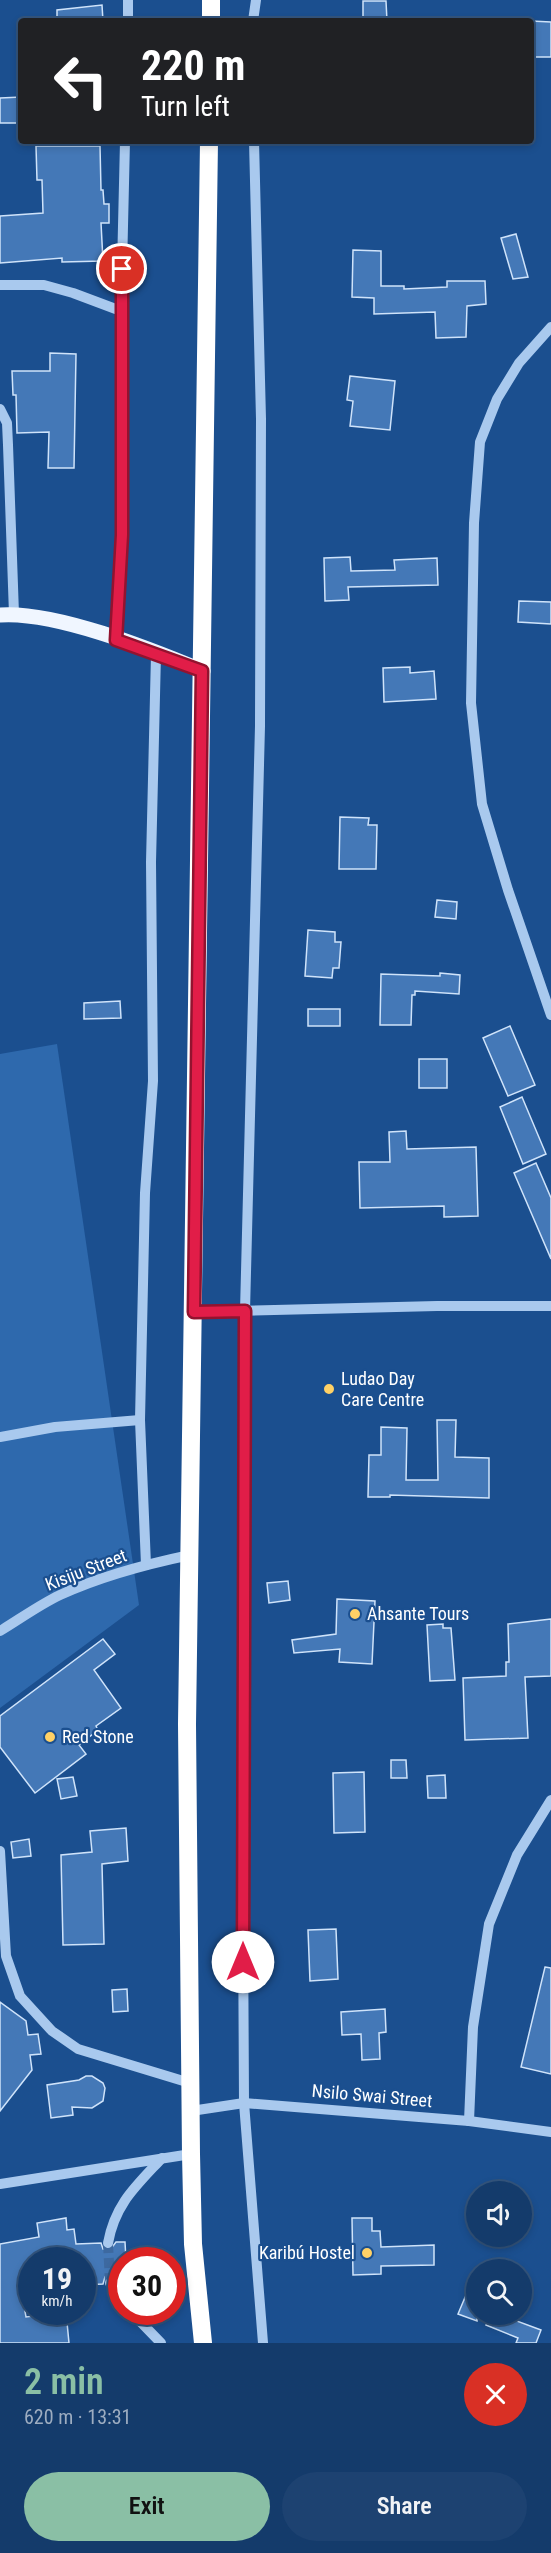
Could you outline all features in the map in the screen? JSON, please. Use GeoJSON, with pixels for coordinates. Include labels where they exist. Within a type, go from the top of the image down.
{"type":"FeatureCollection","features":[{"type":"Feature","properties":{"kind":"highway"},"geometry":{"type":"LineString","coordinates":[[211,18],[212,0]]}},
{"type":"Feature","properties":{"kind":"highway"},"geometry":{"type":"LineString","coordinates":[[203,2343],[193,2244],[187,1724],[209,144]]}},
{"type":"Feature","properties":{"kind":"main road"},"geometry":{"type":"LineString","coordinates":[[7,615],[65,623],[202,671]]}},
{"type":"Feature","properties":{"kind":"street"},"geometry":{"type":"LineString","coordinates":[[128,0],[128,18]]}},
{"type":"Feature","properties":{"kind":"street"},"geometry":{"type":"LineString","coordinates":[[254,18],[256,0]]}},
{"type":"Feature","properties":{"kind":"street"},"geometry":{"type":"LineString","coordinates":[[116,640],[122,535],[121,311],[125,144]]}},
{"type":"Feature","properties":{"kind":"street"},"geometry":{"type":"LineString","coordinates":[[254,144],[261,419],[260,726],[245,1311],[244,2103],[263,2343]]}},
{"type":"Feature","properties":{"kind":"street"},"geometry":{"type":"LineString","coordinates":[[0,285],[44,285],[121,311]]}},
{"type":"Feature","properties":{"kind":"street"},"geometry":{"type":"LineString","coordinates":[[551,327],[519,363],[502,390],[480,442],[474,524],[471,703],[482,804],[508,890],[551,1015]]}},
{"type":"Feature","properties":{"kind":"street"},"geometry":{"type":"LineString","coordinates":[[0,409],[7,423],[8,445],[7,615]]}},
{"type":"Feature","properties":{"kind":"street"},"geometry":{"type":"LineString","coordinates":[[146,1565],[140,1420],[145,1193],[153,1081],[151,862],[156,654]]}},
{"type":"Feature","properties":{"kind":"street"},"geometry":{"type":"LineString","coordinates":[[194,1312],[437,1306],[551,1306]]}},
{"type":"Feature","properties":{"kind":"street"},"geometry":{"type":"LineString","coordinates":[[0,1437],[55,1427],[140,1420]]}},
{"type":"Feature","properties":{"kind":"street","name":"Kisiju Street"},"geometry":{"type":"LineString","coordinates":[[0,1631],[34,1608],[62,1594],[146,1565],[190,1555]]}},
{"type":"Feature","properties":{"kind":"street"},"geometry":{"type":"LineString","coordinates":[[469,2121],[473,2027],[489,1924],[517,1855],[551,1800]]}},
{"type":"Feature","properties":{"kind":"street"},"geometry":{"type":"LineString","coordinates":[[0,1851],[6,1956],[20,1996],[52,2031],[78,2049],[190,2083]]}},
{"type":"Feature","properties":{"kind":"street","name":"Nsilo Swai Street"},"geometry":{"type":"LineString","coordinates":[[191,2111],[244,2103],[469,2121],[551,2132]]}},
{"type":"Feature","properties":{"kind":"street"},"geometry":{"type":"LineString","coordinates":[[0,2184],[191,2154]]}},
{"type":"Feature","properties":{"kind":"street"},"geometry":{"type":"LineString","coordinates":[[108,2243],[112,2221],[130,2192],[162,2158]]}},
{"type":"Feature","properties":{"kind":"street"},"geometry":{"type":"LineString","coordinates":[[143,2325],[161,2343]]}},
{"type":"Feature","properties":{"kind":"shaded area"},"geometry":{"type":"Polygon","coordinates":[[[57,1044],[139,1605],[0,1708],[0,1054],[57,1044]]]}},
{"type":"Feature","properties":{"kind":"building"},"geometry":{"type":"Polygon","coordinates":[[[363,1],[386,1],[387,18],[363,18],[363,1]]]}},
{"type":"Feature","properties":{"kind":"building"},"geometry":{"type":"Polygon","coordinates":[[[102,5],[103,18],[57,18],[57,10],[102,5]]]}},
{"type":"Feature","properties":{"kind":"building"},"geometry":{"type":"Polygon","coordinates":[[[534,21],[551,22],[551,57],[534,57],[534,21]]]}},
{"type":"Feature","properties":{"kind":"building"},"geometry":{"type":"Polygon","coordinates":[[[18,97],[18,123],[0,123],[0,98],[18,97]]]}},
{"type":"Feature","properties":{"kind":"building"},"geometry":{"type":"Polygon","coordinates":[[[36,146],[100,146],[101,190],[103,190],[104,204],[109,204],[109,223],[101,223],[103,261],[62,262],[62,258],[0,263],[0,216],[43,213],[42,180],[37,180],[36,146]]]}},
{"type":"Feature","properties":{"kind":"building"},"geometry":{"type":"Polygon","coordinates":[[[516,234],[528,277],[513,279],[501,238],[516,234]]]}},
{"type":"Feature","properties":{"kind":"building"},"geometry":{"type":"Polygon","coordinates":[[[353,250],[381,251],[381,286],[404,286],[404,289],[447,287],[447,281],[485,281],[486,304],[467,306],[466,337],[436,338],[435,312],[374,314],[374,298],[352,297],[353,250]]]}},
{"type":"Feature","properties":{"kind":"building"},"geometry":{"type":"Polygon","coordinates":[[[50,353],[76,354],[74,468],[48,468],[49,432],[17,433],[16,395],[13,395],[12,371],[50,371],[50,353]]]}},
{"type":"Feature","properties":{"kind":"building"},"geometry":{"type":"Polygon","coordinates":[[[350,376],[395,381],[390,430],[350,426],[353,401],[347,400],[350,376]]]}},
{"type":"Feature","properties":{"kind":"building"},"geometry":{"type":"Polygon","coordinates":[[[350,557],[351,571],[395,570],[394,560],[437,558],[438,585],[348,587],[349,600],[325,601],[324,558],[350,557]]]}},
{"type":"Feature","properties":{"kind":"building"},"geometry":{"type":"Polygon","coordinates":[[[519,601],[551,602],[551,624],[518,622],[519,601]]]}},
{"type":"Feature","properties":{"kind":"building"},"geometry":{"type":"Polygon","coordinates":[[[410,667],[410,673],[434,671],[436,699],[384,702],[383,668],[410,667]]]}},
{"type":"Feature","properties":{"kind":"building"},"geometry":{"type":"Polygon","coordinates":[[[340,817],[369,818],[368,825],[377,825],[376,869],[339,869],[340,817]]]}},
{"type":"Feature","properties":{"kind":"building"},"geometry":{"type":"Polygon","coordinates":[[[437,900],[457,902],[456,919],[435,917],[437,900]]]}},
{"type":"Feature","properties":{"kind":"building"},"geometry":{"type":"Polygon","coordinates":[[[308,930],[335,932],[335,942],[341,942],[339,968],[333,968],[332,978],[305,976],[308,930]]]}},
{"type":"Feature","properties":{"kind":"building"},"geometry":{"type":"Polygon","coordinates":[[[440,973],[460,975],[459,994],[415,991],[415,995],[412,995],[411,1025],[380,1025],[381,974],[440,976],[440,973]]]}},
{"type":"Feature","properties":{"kind":"building"},"geometry":{"type":"Polygon","coordinates":[[[120,1001],[121,1018],[84,1019],[84,1003],[120,1001]]]}},
{"type":"Feature","properties":{"kind":"building"},"geometry":{"type":"Polygon","coordinates":[[[308,1009],[340,1009],[340,1026],[308,1026],[308,1009]]]}},
{"type":"Feature","properties":{"kind":"building"},"geometry":{"type":"Polygon","coordinates":[[[510,1026],[535,1085],[508,1096],[483,1038],[510,1026]]]}},
{"type":"Feature","properties":{"kind":"building"},"geometry":{"type":"Polygon","coordinates":[[[419,1059],[447,1059],[447,1088],[419,1088],[419,1059]]]}},
{"type":"Feature","properties":{"kind":"building"},"geometry":{"type":"Polygon","coordinates":[[[522,1097],[546,1154],[523,1164],[500,1107],[522,1097]]]}},
{"type":"Feature","properties":{"kind":"building"},"geometry":{"type":"Polygon","coordinates":[[[406,1131],[407,1149],[476,1147],[478,1216],[444,1217],[444,1206],[360,1208],[359,1162],[390,1162],[389,1132],[406,1131]]]}},
{"type":"Feature","properties":{"kind":"building"},"geometry":{"type":"Polygon","coordinates":[[[536,1163],[551,1198],[551,1259],[514,1173],[536,1163]]]}},
{"type":"Feature","properties":{"kind":"building"},"geometry":{"type":"Polygon","coordinates":[[[437,1420],[456,1420],[455,1457],[489,1458],[489,1498],[390,1495],[390,1497],[368,1497],[369,1455],[381,1455],[381,1427],[407,1428],[406,1480],[438,1480],[437,1420]]]}},
{"type":"Feature","properties":{"kind":"building"},"geometry":{"type":"Polygon","coordinates":[[[288,1581],[290,1600],[269,1603],[267,1583],[288,1581]]]}},
{"type":"Feature","properties":{"kind":"building"},"geometry":{"type":"Polygon","coordinates":[[[337,1599],[375,1601],[372,1664],[339,1662],[340,1649],[294,1653],[292,1640],[336,1634],[337,1599]]]}},
{"type":"Feature","properties":{"kind":"building"},"geometry":{"type":"Polygon","coordinates":[[[551,1619],[551,1676],[525,1677],[528,1738],[465,1740],[463,1678],[506,1676],[506,1662],[509,1662],[508,1624],[551,1619]]]}},
{"type":"Feature","properties":{"kind":"building"},"geometry":{"type":"Polygon","coordinates":[[[443,1624],[443,1628],[451,1628],[455,1680],[430,1681],[427,1625],[443,1624]]]}},
{"type":"Feature","properties":{"kind":"building"},"geometry":{"type":"Polygon","coordinates":[[[103,1639],[115,1654],[94,1670],[121,1708],[96,1726],[98,1730],[79,1745],[86,1754],[35,1793],[0,1747],[0,1716],[103,1639]]]}},
{"type":"Feature","properties":{"kind":"building"},"geometry":{"type":"Polygon","coordinates":[[[391,1760],[406,1760],[407,1778],[391,1778],[391,1760]]]}},
{"type":"Feature","properties":{"kind":"building"},"geometry":{"type":"Polygon","coordinates":[[[364,1772],[365,1832],[334,1833],[333,1773],[364,1772]]]}},
{"type":"Feature","properties":{"kind":"building"},"geometry":{"type":"Polygon","coordinates":[[[445,1775],[446,1798],[428,1798],[427,1776],[445,1775]]]}},
{"type":"Feature","properties":{"kind":"building"},"geometry":{"type":"Polygon","coordinates":[[[73,1777],[77,1796],[61,1799],[57,1779],[73,1777]]]}},
{"type":"Feature","properties":{"kind":"building"},"geometry":{"type":"Polygon","coordinates":[[[126,1828],[128,1861],[102,1864],[104,1944],[63,1945],[61,1855],[92,1852],[90,1831],[126,1828]]]}},
{"type":"Feature","properties":{"kind":"building"},"geometry":{"type":"Polygon","coordinates":[[[29,1839],[31,1856],[13,1858],[11,1842],[29,1839]]]}},
{"type":"Feature","properties":{"kind":"building"},"geometry":{"type":"Polygon","coordinates":[[[336,1929],[338,1979],[310,1981],[308,1930],[336,1929]]]}},
{"type":"Feature","properties":{"kind":"building"},"geometry":{"type":"Polygon","coordinates":[[[545,1967],[551,1968],[551,2074],[521,2067],[545,1967]]]}},
{"type":"Feature","properties":{"kind":"building"},"geometry":{"type":"Polygon","coordinates":[[[127,1989],[128,2011],[113,2012],[112,1990],[127,1989]]]}},
{"type":"Feature","properties":{"kind":"building"},"geometry":{"type":"Polygon","coordinates":[[[0,2002],[26,2021],[28,2035],[38,2034],[41,2054],[30,2055],[32,2070],[0,2111],[0,2002]]]}},
{"type":"Feature","properties":{"kind":"building"},"geometry":{"type":"Polygon","coordinates":[[[385,2009],[386,2032],[379,2033],[380,2059],[362,2060],[361,2034],[342,2035],[341,2012],[385,2009]]]}},
{"type":"Feature","properties":{"kind":"building"},"geometry":{"type":"Polygon","coordinates":[[[92,2076],[103,2083],[105,2088],[103,2101],[92,2108],[72,2107],[73,2115],[51,2118],[47,2085],[79,2080],[92,2076]]]}},
{"type":"Feature","properties":{"kind":"building"},"geometry":{"type":"Polygon","coordinates":[[[66,2218],[67,2230],[74,2229],[76,2244],[101,2243],[103,2249],[108,2250],[108,2276],[105,2277],[103,2284],[96,2284],[96,2247],[18,2247],[18,2325],[67,2325],[69,2343],[0,2343],[0,2244],[39,2237],[37,2223],[66,2218]]]}},
{"type":"Feature","properties":{"kind":"building"},"geometry":{"type":"Polygon","coordinates":[[[352,2218],[372,2218],[372,2231],[380,2231],[381,2247],[434,2245],[434,2265],[381,2266],[381,2274],[353,2275],[352,2218]]]}},
{"type":"Feature","properties":{"kind":"building"},"geometry":{"type":"Polygon","coordinates":[[[116,2242],[125,2242],[125,2247],[112,2247],[116,2242]]]}},
{"type":"Feature","properties":{"kind":"building"},"geometry":{"type":"Polygon","coordinates":[[[466,2295],[466,2317],[458,2314],[466,2295]]]}},
{"type":"Feature","properties":{"kind":"building"},"geometry":{"type":"Polygon","coordinates":[[[486,2325],[528,2325],[541,2330],[536,2343],[516,2343],[518,2338],[486,2325]]]}},
{"type":"Feature","properties":{"kind":"tunnel"},"geometry":{"type":"LineString","coordinates":[[108,2243],[108,2247]]}},
{"type":"Feature","properties":{"kind":"place","name":"Ludao Day Care Centre"},"geometry":{"type":"Point","coordinates":[329,1389]}},
{"type":"Feature","properties":{"kind":"place","name":"Ahsante Tours"},"geometry":{"type":"Point","coordinates":[355,1614]}},
{"type":"Feature","properties":{"kind":"place","name":"Red Stone"},"geometry":{"type":"Point","coordinates":[50,1737]}},
{"type":"Feature","properties":{"kind":"place","name":"Karibú Hostel"},"geometry":{"type":"Point","coordinates":[367,2253]}},
{"type":"Feature","properties":{"kind":"route"},"geometry":{"type":"LineString","coordinates":[[122,269],[122,535],[116,640],[202,671],[194,1312],[245,1311],[243,1962]]}}]}
